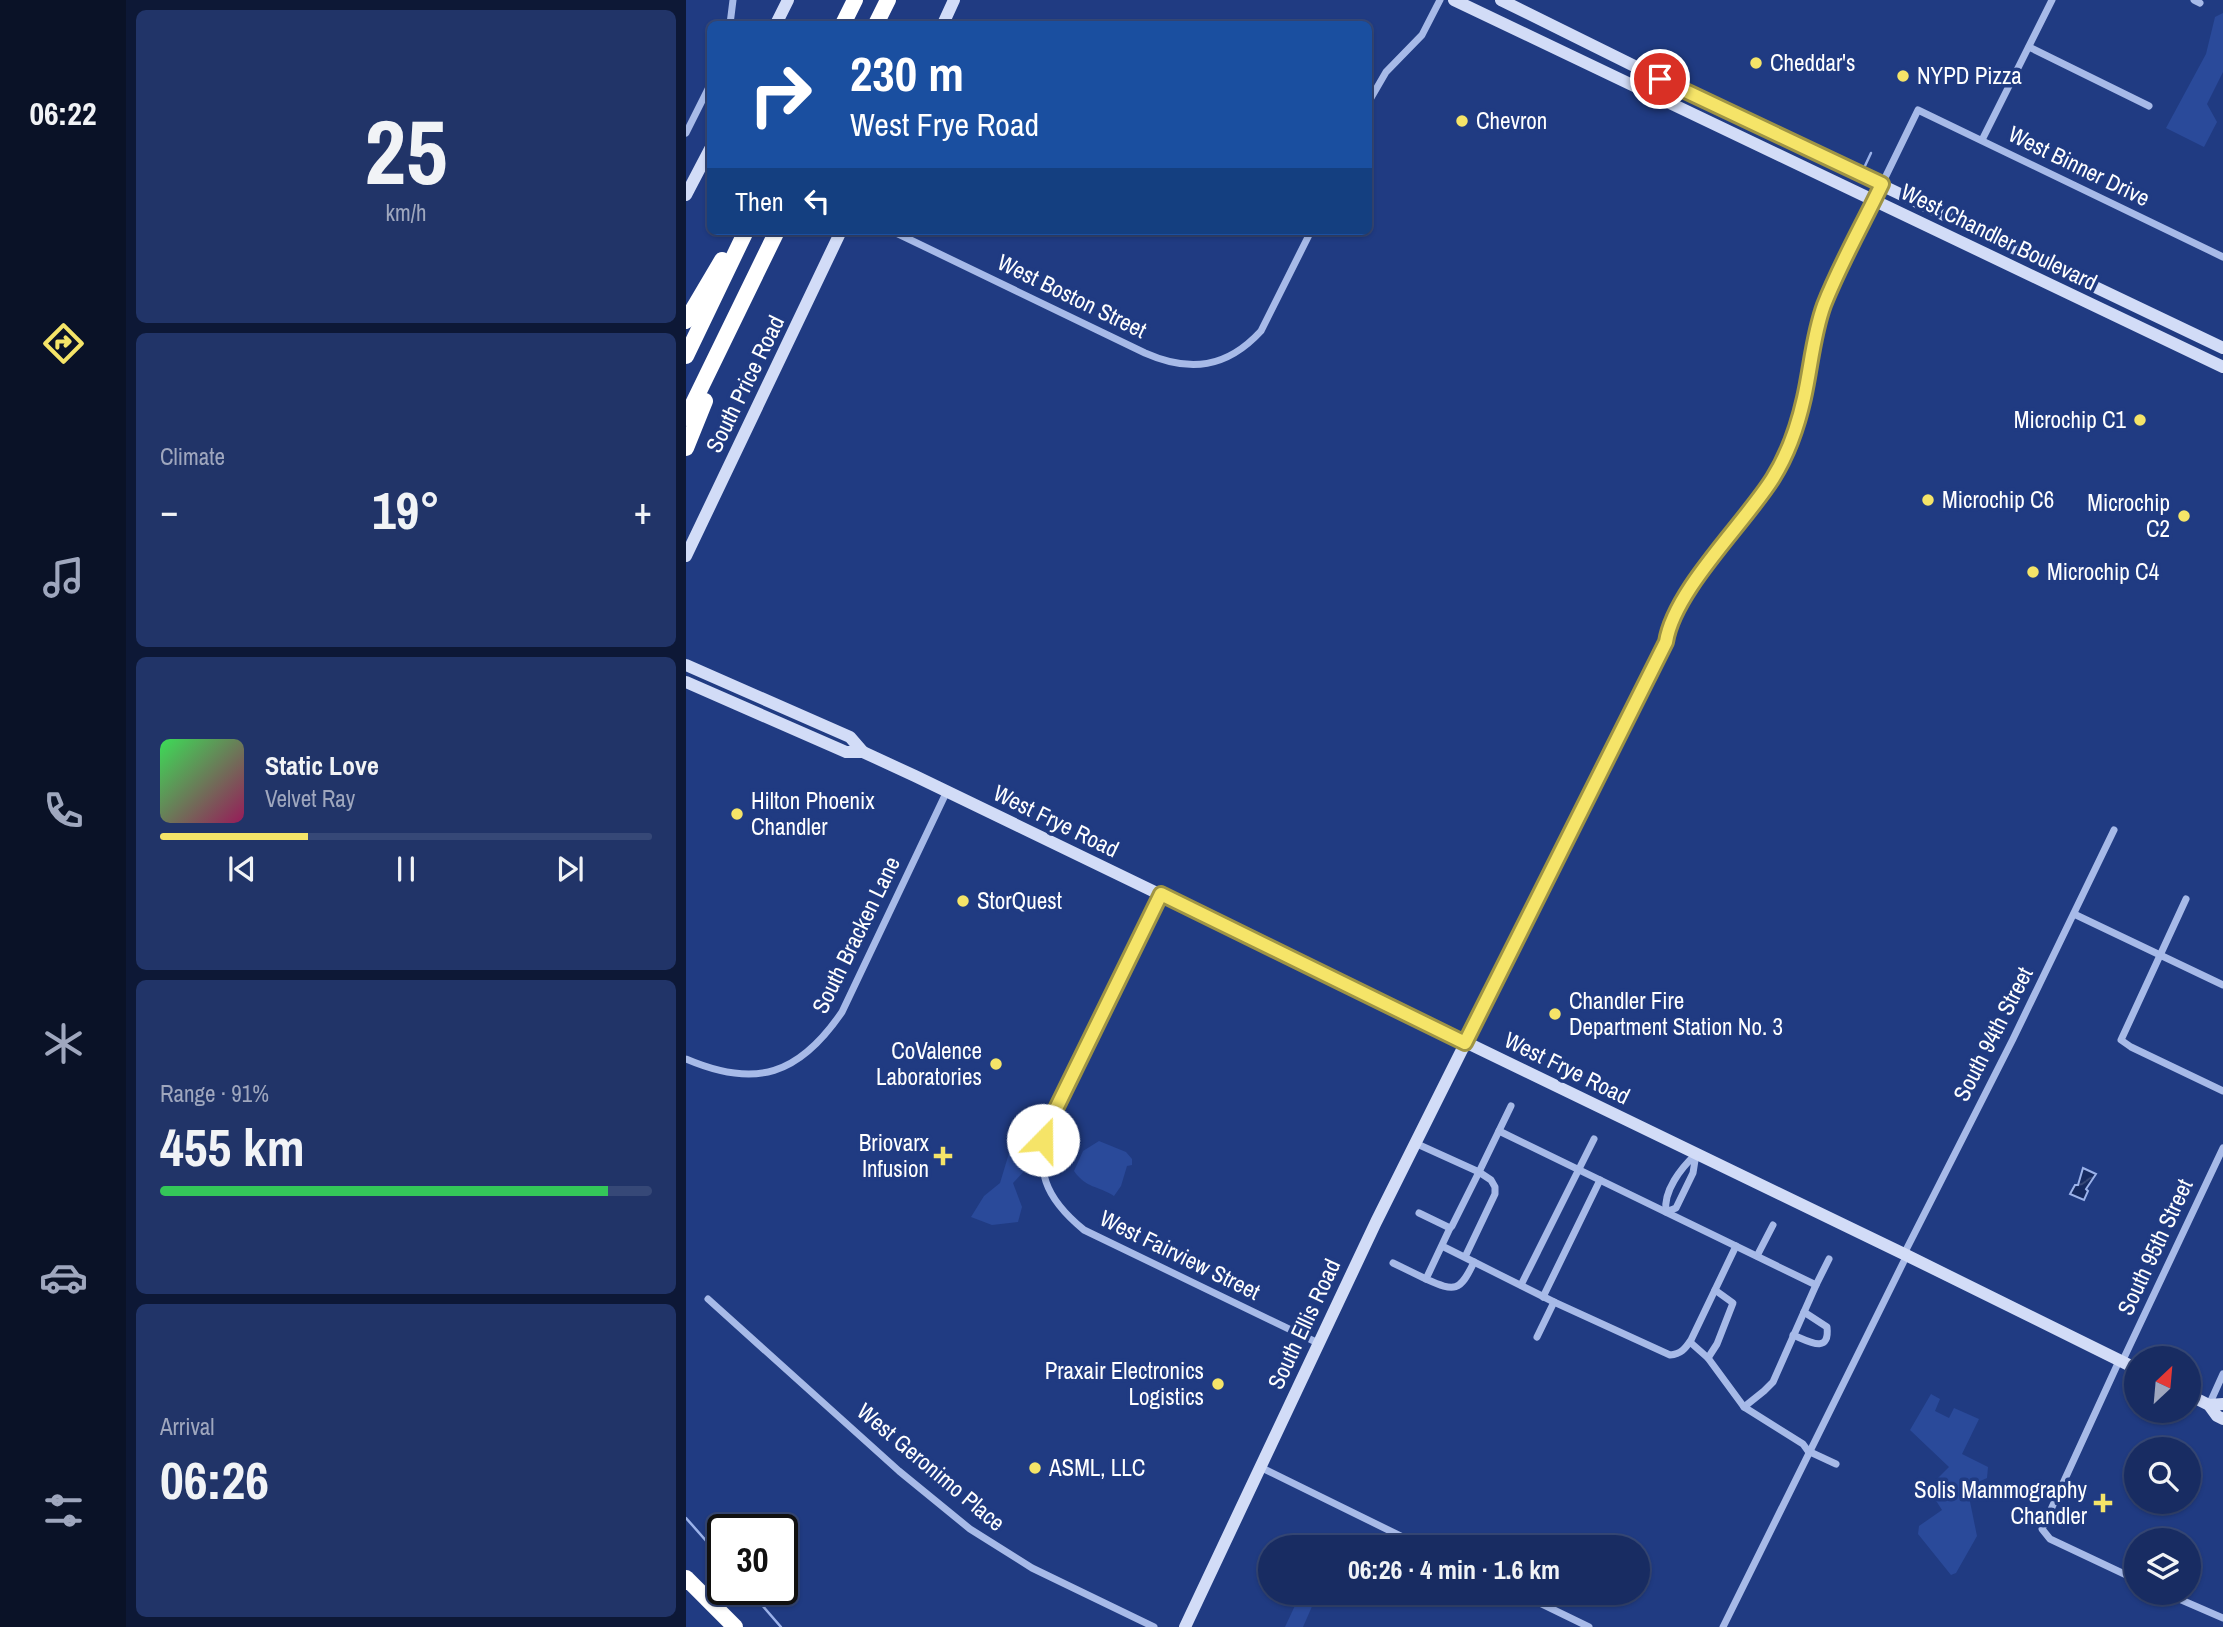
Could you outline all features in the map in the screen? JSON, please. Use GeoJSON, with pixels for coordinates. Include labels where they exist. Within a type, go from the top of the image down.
{"type":"FeatureCollection","features":[{"type":"Feature","properties":{"kind":"highway"},"geometry":{"type":"LineString","coordinates":[[844,21],[855,0]]}},
{"type":"Feature","properties":{"kind":"highway"},"geometry":{"type":"LineString","coordinates":[[878,21],[888,0]]}},
{"type":"Feature","properties":{"kind":"highway"},"geometry":{"type":"LineString","coordinates":[[686,321],[740,235]]}},
{"type":"Feature","properties":{"kind":"highway"},"geometry":{"type":"LineString","coordinates":[[686,356],[741,235]]}},
{"type":"Feature","properties":{"kind":"highway"},"geometry":{"type":"LineString","coordinates":[[686,418],[775,235]]}},
{"type":"Feature","properties":{"kind":"highway"},"geometry":{"type":"LineString","coordinates":[[686,448],[765,257]]}},
{"type":"Feature","properties":{"kind":"highway"},"geometry":{"type":"LineString","coordinates":[[686,1578],[735,1627]]}},
{"type":"Feature","properties":{"kind":"street"},"geometry":{"type":"LineString","coordinates":[[730,21],[733,0]]}},
{"type":"Feature","properties":{"kind":"street"},"geometry":{"type":"LineString","coordinates":[[778,21],[788,0]]}},
{"type":"Feature","properties":{"kind":"street"},"geometry":{"type":"LineString","coordinates":[[944,21],[954,0]]}},
{"type":"Feature","properties":{"kind":"street"},"geometry":{"type":"LineString","coordinates":[[1372,96],[1386,72],[1422,35],[1440,0]]}},
{"type":"Feature","properties":{"kind":"street","name":"West Chandler Boulevard"},"geometry":{"type":"LineString","coordinates":[[1454,0],[2223,367]]}},
{"type":"Feature","properties":{"kind":"street","name":"West Chandler Boulevard"},"geometry":{"type":"LineString","coordinates":[[1501,0],[1660,79],[2223,348]]}},
{"type":"Feature","properties":{"kind":"street"},"geometry":{"type":"LineString","coordinates":[[1982,140],[2052,0]]}},
{"type":"Feature","properties":{"kind":"street"},"geometry":{"type":"LineString","coordinates":[[2029,47],[2149,106]]}},
{"type":"Feature","properties":{"kind":"street"},"geometry":{"type":"LineString","coordinates":[[1596,67],[1612,67],[1646,81],[1660,79]]}},
{"type":"Feature","properties":{"kind":"street"},"geometry":{"type":"LineString","coordinates":[[686,133],[707,91]]}},
{"type":"Feature","properties":{"kind":"street","name":"West Binner Drive"},"geometry":{"type":"LineString","coordinates":[[1882,184],[1918,110],[2223,257]]}},
{"type":"Feature","properties":{"kind":"street"},"geometry":{"type":"LineString","coordinates":[[686,195],[707,155]]}},
{"type":"Feature","properties":{"kind":"street","name":"South Ellis Road"},"geometry":{"type":"LineString","coordinates":[[1185,1627],[1318,1343],[1666,642],[1668,630],[1682,603],[1773,478],[1791,441],[1804,400],[1824,305],[1882,184]]}},
{"type":"Feature","properties":{"kind":"street","name":"South Price Road"},"geometry":{"type":"LineString","coordinates":[[686,556],[839,235]]}},
{"type":"Feature","properties":{"kind":"street","name":"West Boston Street"},"geometry":{"type":"LineString","coordinates":[[900,235],[1151,356],[1175,364],[1201,365],[1236,353],[1261,331],[1309,235]]}},
{"type":"Feature","properties":{"kind":"street","name":"West Frye Road"},"geometry":{"type":"LineString","coordinates":[[686,665],[850,737],[863,752],[1905,1254],[2124,1363]]}},
{"type":"Feature","properties":{"kind":"street","name":"West Frye Road"},"geometry":{"type":"LineString","coordinates":[[686,682],[846,752],[863,752]]}},
{"type":"Feature","properties":{"kind":"street"},"geometry":{"type":"LineString","coordinates":[[731,701],[736,688]]}},
{"type":"Feature","properties":{"kind":"street","name":"South Bracken Lane"},"geometry":{"type":"LineString","coordinates":[[686,1059],[731,1074],[773,1072],[803,1057],[825,1037],[842,1012],[947,791]]}},
{"type":"Feature","properties":{"kind":"street","name":"South 94th Street"},"geometry":{"type":"LineString","coordinates":[[1723,1627],[2115,830]]}},
{"type":"Feature","properties":{"kind":"street","name":"West Fairview Street"},"geometry":{"type":"LineString","coordinates":[[1161,894],[1050,1121],[1042,1147],[1044,1180],[1062,1212],[1084,1230],[1318,1343]]}},
{"type":"Feature","properties":{"kind":"street"},"geometry":{"type":"LineString","coordinates":[[2186,899],[2121,1040],[2223,1091]]}},
{"type":"Feature","properties":{"kind":"street"},"geometry":{"type":"LineString","coordinates":[[2074,914],[2223,985]]}},
{"type":"Feature","properties":{"kind":"street"},"geometry":{"type":"LineString","coordinates":[[1426,1279],[1511,1106]]}},
{"type":"Feature","properties":{"kind":"street"},"geometry":{"type":"LineString","coordinates":[[1499,1131],[1816,1285]]}},
{"type":"Feature","properties":{"kind":"street"},"geometry":{"type":"LineString","coordinates":[[1521,1285],[1594,1139]]}},
{"type":"Feature","properties":{"kind":"street"},"geometry":{"type":"LineString","coordinates":[[1415,1143],[1479,1172],[1491,1180],[1495,1187],[1495,1195],[1465,1257]]}},
{"type":"Feature","properties":{"kind":"street","name":"South 95th Street"},"geometry":{"type":"LineString","coordinates":[[2124,1574],[2050,1539],[2042,1529],[2223,1148]]}},
{"type":"Feature","properties":{"kind":"street"},"geometry":{"type":"LineString","coordinates":[[1667,1212],[1665,1203],[1682,1167],[1696,1154]]}},
{"type":"Feature","properties":{"kind":"street"},"geometry":{"type":"LineString","coordinates":[[1667,1212],[1676,1208],[1693,1173],[1696,1154]]}},
{"type":"Feature","properties":{"kind":"street"},"geometry":{"type":"LineString","coordinates":[[1543,1297],[1600,1180]]}},
{"type":"Feature","properties":{"kind":"street"},"geometry":{"type":"LineString","coordinates":[[1419,1213],[1450,1228]]}},
{"type":"Feature","properties":{"kind":"street"},"geometry":{"type":"LineString","coordinates":[[1757,1256],[1773,1225]]}},
{"type":"Feature","properties":{"kind":"street"},"geometry":{"type":"LineString","coordinates":[[1442,1246],[1543,1297],[1670,1355],[1678,1354],[1690,1342],[1736,1246]]}},
{"type":"Feature","properties":{"kind":"street"},"geometry":{"type":"LineString","coordinates":[[1744,1406],[1773,1382],[1829,1259]]}},
{"type":"Feature","properties":{"kind":"street"},"geometry":{"type":"LineString","coordinates":[[1393,1263],[1450,1289],[1458,1287],[1467,1277],[1474,1262]]}},
{"type":"Feature","properties":{"kind":"street"},"geometry":{"type":"LineString","coordinates":[[1708,1358],[1733,1307],[1730,1299],[1715,1290]]}},
{"type":"Feature","properties":{"kind":"street","name":"West Geronimo Place"},"geometry":{"type":"LineString","coordinates":[[708,1299],[899,1471],[970,1529],[1032,1569],[1154,1627]]}},
{"type":"Feature","properties":{"kind":"street"},"geometry":{"type":"LineString","coordinates":[[1537,1337],[1554,1302]]}},
{"type":"Feature","properties":{"kind":"street"},"geometry":{"type":"LineString","coordinates":[[1793,1335],[1815,1345],[1821,1344],[1825,1339],[1827,1327],[1804,1312]]}},
{"type":"Feature","properties":{"kind":"street"},"geometry":{"type":"LineString","coordinates":[[1690,1342],[1708,1358],[1744,1406],[1803,1444],[1808,1451],[1836,1464]]}},
{"type":"Feature","properties":{"kind":"street"},"geometry":{"type":"LineString","coordinates":[[2208,1405],[2223,1374]]}},
{"type":"Feature","properties":{"kind":"street"},"geometry":{"type":"LineString","coordinates":[[2202,1402],[2223,1419]]}},
{"type":"Feature","properties":{"kind":"street"},"geometry":{"type":"LineString","coordinates":[[2208,1405],[2223,1404]]}},
{"type":"Feature","properties":{"kind":"street"},"geometry":{"type":"LineString","coordinates":[[1260,1467],[1399,1535]]}},
{"type":"Feature","properties":{"kind":"street"},"geometry":{"type":"LineString","coordinates":[[1544,1605],[1589,1627]]}},
{"type":"Feature","properties":{"kind":"street"},"geometry":{"type":"LineString","coordinates":[[2193,1605],[2223,1618]]}},
{"type":"Feature","properties":{"kind":"shaded area"},"geometry":{"type":"Polygon","coordinates":[[[2223,13],[2223,72],[2207,104],[2217,122],[2204,147],[2166,128],[2206,54],[2215,17],[2223,13]]]}},
{"type":"Feature","properties":{"kind":"shaded area"},"geometry":{"type":"Polygon","coordinates":[[[1013,1140],[1028,1143],[1029,1166],[1013,1183],[1022,1207],[1018,1222],[992,1225],[971,1217],[984,1196],[1000,1183],[1013,1140]]]}},
{"type":"Feature","properties":{"kind":"shaded area"},"geometry":{"type":"Polygon","coordinates":[[[1099,1141],[1126,1152],[1132,1159],[1132,1165],[1127,1166],[1121,1186],[1114,1196],[1088,1184],[1074,1171],[1083,1151],[1099,1141]]]}},
{"type":"Feature","properties":{"kind":"shaded area"},"geometry":{"type":"Polygon","coordinates":[[[1931,1394],[1940,1399],[1935,1411],[1949,1418],[1954,1408],[1979,1419],[1962,1454],[1988,1467],[1987,1478],[1967,1487],[1977,1536],[1956,1573],[1951,1575],[1918,1534],[1919,1526],[1942,1510],[1928,1488],[1949,1467],[1910,1430],[1931,1394]]]}},
{"type":"Feature","properties":{"kind":"shaded area"},"geometry":{"type":"Polygon","coordinates":[[[1295,1605],[1313,1605],[1303,1627],[1285,1627],[1295,1605]]]}},
{"type":"Feature","properties":{"kind":"water"},"geometry":{"type":"Polygon","coordinates":[[[2083,1168],[2096,1174],[2086,1189],[2088,1191],[2084,1200],[2070,1194],[2075,1185],[2078,1185],[2083,1168]]]}},
{"type":"Feature","properties":{"kind":"waterway"},"geometry":{"type":"LineString","coordinates":[[1864,168],[1871,153]]}},
{"type":"Feature","properties":{"kind":"waterway"},"geometry":{"type":"LineString","coordinates":[[686,1518],[707,1542]]}},
{"type":"Feature","properties":{"kind":"waterway"},"geometry":{"type":"LineString","coordinates":[[762,1605],[781,1627]]}},
{"type":"Feature","properties":{"kind":"place","name":"Cheddar's"},"geometry":{"type":"Point","coordinates":[1756,63]}},
{"type":"Feature","properties":{"kind":"place","name":"NYPD Pizza"},"geometry":{"type":"Point","coordinates":[1903,76]}},
{"type":"Feature","properties":{"kind":"place","name":"Chevron"},"geometry":{"type":"Point","coordinates":[1462,121]}},
{"type":"Feature","properties":{"kind":"place","name":"Microchip C1"},"geometry":{"type":"Point","coordinates":[2140,420]}},
{"type":"Feature","properties":{"kind":"place","name":"Microchip C6"},"geometry":{"type":"Point","coordinates":[1928,500]}},
{"type":"Feature","properties":{"kind":"place","name":"Microchip C2"},"geometry":{"type":"Point","coordinates":[2184,516]}},
{"type":"Feature","properties":{"kind":"place","name":"Microchip C4"},"geometry":{"type":"Point","coordinates":[2033,572]}},
{"type":"Feature","properties":{"kind":"place","name":"Hilton Phoenix Chandler"},"geometry":{"type":"Point","coordinates":[737,814]}},
{"type":"Feature","properties":{"kind":"place","name":"StorQuest"},"geometry":{"type":"Point","coordinates":[963,901]}},
{"type":"Feature","properties":{"kind":"place","name":"Chandler Fire Department Station No. 3"},"geometry":{"type":"Point","coordinates":[1555,1014]}},
{"type":"Feature","properties":{"kind":"place","name":"CoValence Laboratories"},"geometry":{"type":"Point","coordinates":[996,1064]}},
{"type":"Feature","properties":{"kind":"place","name":"Briovarx Infusion"},"geometry":{"type":"Point","coordinates":[943,1156]}},
{"type":"Feature","properties":{"kind":"place","name":"Praxair Electronics Logistics"},"geometry":{"type":"Point","coordinates":[1218,1384]}},
{"type":"Feature","properties":{"kind":"place","name":"ASML, LLC"},"geometry":{"type":"Point","coordinates":[1035,1468]}},
{"type":"Feature","properties":{"kind":"place","name":"Solis Mammography Chandler"},"geometry":{"type":"Point","coordinates":[2103,1503]}},
{"type":"Feature","properties":{"kind":"route"},"geometry":{"type":"LineString","coordinates":[[1043,1140],[1161,894],[1465,1043],[1666,642],[1668,630],[1682,603],[1773,478],[1791,441],[1804,400],[1824,305],[1882,184],[1660,79]]}}]}
